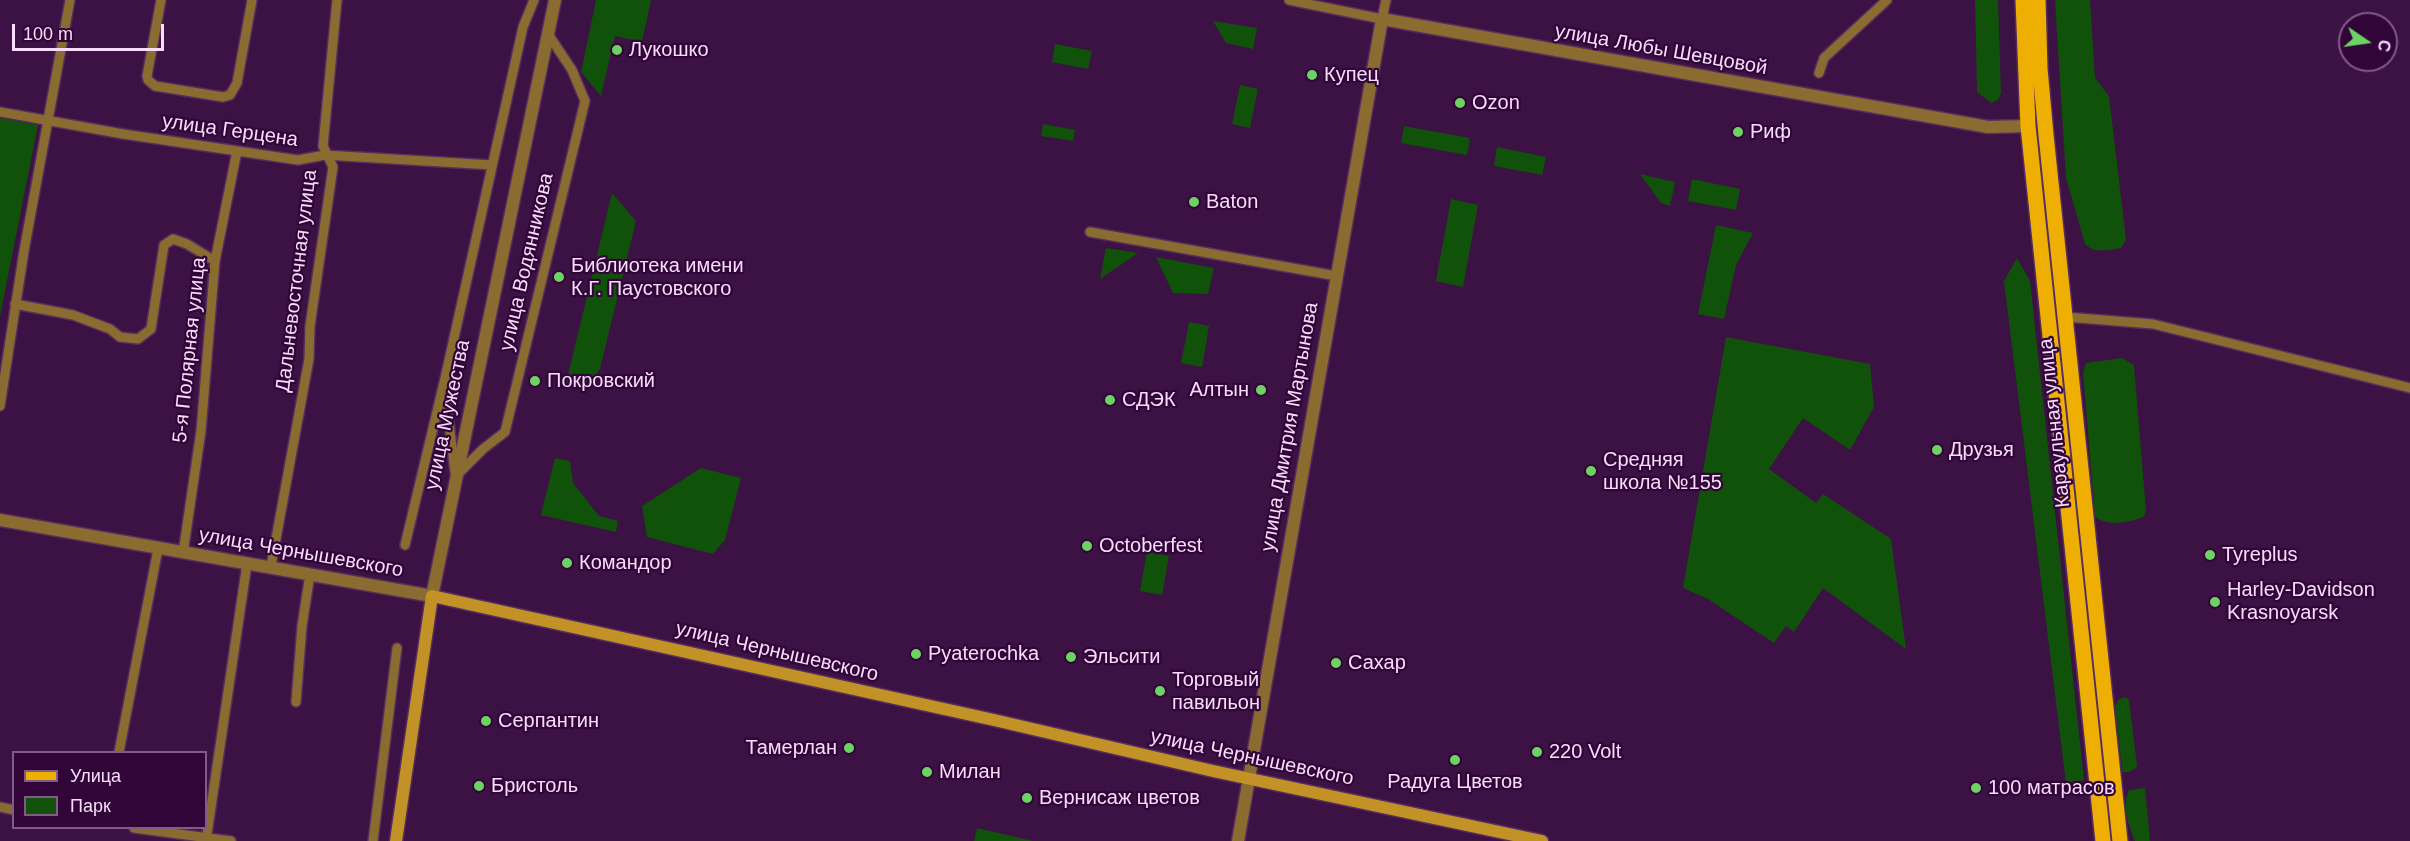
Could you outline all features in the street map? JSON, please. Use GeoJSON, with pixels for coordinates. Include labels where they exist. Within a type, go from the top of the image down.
{"type":"FeatureCollection","features":[{"type":"Feature","properties":{"kind":"main road","name":"Караульная улица"},"geometry":{"type":"LineString","coordinates":[[2023,0],[2028,126],[2103,841]]}},
{"type":"Feature","properties":{"kind":"main road","name":"Караульная улица"},"geometry":{"type":"LineString","coordinates":[[2038,0],[2040,69],[2045,124],[2120,841]]}},
{"type":"Feature","properties":{"kind":"main road","name":"улица Чернышевского"},"geometry":{"type":"LineString","coordinates":[[432,596],[1542,841]]}},
{"type":"Feature","properties":{"kind":"main road","name":"улица Мужества"},"geometry":{"type":"LineString","coordinates":[[396,841],[432,596]]}},
{"type":"Feature","properties":{"kind":"street"},"geometry":{"type":"LineString","coordinates":[[0,406],[15,304],[70,0]]}},
{"type":"Feature","properties":{"kind":"street"},"geometry":{"type":"LineString","coordinates":[[161,0],[148,81],[155,86],[223,97],[230,94],[237,83],[252,0]]}},
{"type":"Feature","properties":{"kind":"street","name":"Дальневосточная улица"},"geometry":{"type":"LineString","coordinates":[[271,566],[309,360],[310,326],[333,167],[325,155],[323,146],[337,0]]}},
{"type":"Feature","properties":{"kind":"street"},"geometry":{"type":"LineString","coordinates":[[405,545],[446,374],[523,27],[534,0]]}},
{"type":"Feature","properties":{"kind":"street","name":"улица Мужества"},"geometry":{"type":"LineString","coordinates":[[432,596],[555,0]]}},
{"type":"Feature","properties":{"kind":"street","name":"улица Любы Шевцовой"},"geometry":{"type":"LineString","coordinates":[[1289,0],[1677,73],[1988,127],[2028,126]]}},
{"type":"Feature","properties":{"kind":"street"},"geometry":{"type":"LineString","coordinates":[[1382,19],[1386,0]]}},
{"type":"Feature","properties":{"kind":"street"},"geometry":{"type":"LineString","coordinates":[[1819,73],[1824,58],[1887,0]]}},
{"type":"Feature","properties":{"kind":"street","name":"улица Дмитрия Мартынова"},"geometry":{"type":"LineString","coordinates":[[1238,841],[1247,777],[1382,19]]}},
{"type":"Feature","properties":{"kind":"street","name":"улица Водянникова"},"geometry":{"type":"LineString","coordinates":[[456,477],[505,432],[585,101],[572,70],[548,34]]}},
{"type":"Feature","properties":{"kind":"street","name":"улица Герцена"},"geometry":{"type":"LineString","coordinates":[[0,112],[298,160],[325,155],[492,165]]}},
{"type":"Feature","properties":{"kind":"street","name":"5-я Полярная улица"},"geometry":{"type":"LineString","coordinates":[[183,553],[201,431],[215,261],[237,151]]}},
{"type":"Feature","properties":{"kind":"street"},"geometry":{"type":"LineString","coordinates":[[1090,231],[1243,257],[1337,276]]}},
{"type":"Feature","properties":{"kind":"street"},"geometry":{"type":"LineString","coordinates":[[15,304],[73,315],[110,329],[120,337],[138,339],[151,330],[164,245],[173,238],[215,261]]}},
{"type":"Feature","properties":{"kind":"street"},"geometry":{"type":"LineString","coordinates":[[2066,317],[2153,324],[2410,388]]}},
{"type":"Feature","properties":{"kind":"street"},"geometry":{"type":"LineString","coordinates":[[446,374],[448,414],[456,477]]}},
{"type":"Feature","properties":{"kind":"street","name":"улица Чернышевского"},"geometry":{"type":"LineString","coordinates":[[0,520],[432,596]]}},
{"type":"Feature","properties":{"kind":"street"},"geometry":{"type":"LineString","coordinates":[[119,751],[158,549]]}},
{"type":"Feature","properties":{"kind":"street"},"geometry":{"type":"LineString","coordinates":[[206,839],[247,564]]}},
{"type":"Feature","properties":{"kind":"street"},"geometry":{"type":"LineString","coordinates":[[296,702],[302,626],[310,574]]}},
{"type":"Feature","properties":{"kind":"street"},"geometry":{"type":"LineString","coordinates":[[373,841],[397,648]]}},
{"type":"Feature","properties":{"kind":"street"},"geometry":{"type":"LineString","coordinates":[[141,829],[231,841]]}},
{"type":"Feature","properties":{"kind":"green space"},"geometry":{"type":"Polygon","coordinates":[[[596,0],[651,0],[642,42],[615,36],[601,96],[581,72],[596,0]]]}},
{"type":"Feature","properties":{"kind":"green space"},"geometry":{"type":"Polygon","coordinates":[[[1975,0],[1998,0],[2001,93],[1998,100],[1991,103],[1977,92],[1975,0]]]}},
{"type":"Feature","properties":{"kind":"green space"},"geometry":{"type":"Polygon","coordinates":[[[2055,0],[2090,0],[2095,78],[2109,96],[2126,240],[2121,248],[2097,250],[2085,244],[2066,178],[2055,0]]]}},
{"type":"Feature","properties":{"kind":"green space"},"geometry":{"type":"Polygon","coordinates":[[[1213,21],[1257,28],[1253,49],[1226,43],[1213,21]]]}},
{"type":"Feature","properties":{"kind":"green space"},"geometry":{"type":"Polygon","coordinates":[[[1055,44],[1092,51],[1088,69],[1052,62],[1055,44]]]}},
{"type":"Feature","properties":{"kind":"green space"},"geometry":{"type":"Polygon","coordinates":[[[1240,85],[1258,89],[1250,128],[1232,124],[1240,85]]]}},
{"type":"Feature","properties":{"kind":"green space"},"geometry":{"type":"Polygon","coordinates":[[[0,118],[38,125],[0,316],[0,118]]]}},
{"type":"Feature","properties":{"kind":"green space"},"geometry":{"type":"Polygon","coordinates":[[[1043,124],[1075,130],[1073,141],[1041,136],[1043,124]]]}},
{"type":"Feature","properties":{"kind":"green space"},"geometry":{"type":"Polygon","coordinates":[[[1404,126],[1470,138],[1467,155],[1401,143],[1404,126]]]}},
{"type":"Feature","properties":{"kind":"green space"},"geometry":{"type":"Polygon","coordinates":[[[1497,147],[1546,157],[1542,175],[1494,166],[1497,147]]]}},
{"type":"Feature","properties":{"kind":"green space"},"geometry":{"type":"Polygon","coordinates":[[[1640,174],[1675,182],[1670,206],[1661,203],[1640,174]]]}},
{"type":"Feature","properties":{"kind":"green space"},"geometry":{"type":"Polygon","coordinates":[[[1692,179],[1740,189],[1736,210],[1688,201],[1692,179]]]}},
{"type":"Feature","properties":{"kind":"green space"},"geometry":{"type":"Polygon","coordinates":[[[612,193],[636,221],[600,369],[586,388],[566,383],[612,193]]]}},
{"type":"Feature","properties":{"kind":"green space"},"geometry":{"type":"Polygon","coordinates":[[[1451,199],[1478,205],[1463,287],[1436,281],[1451,199]]]}},
{"type":"Feature","properties":{"kind":"green space"},"geometry":{"type":"Polygon","coordinates":[[[1716,225],[1753,233],[1736,265],[1724,319],[1698,314],[1716,225]]]}},
{"type":"Feature","properties":{"kind":"green space"},"geometry":{"type":"Polygon","coordinates":[[[1106,248],[1138,253],[1100,279],[1106,248]]]}},
{"type":"Feature","properties":{"kind":"green space"},"geometry":{"type":"Polygon","coordinates":[[[1156,257],[1214,268],[1208,294],[1173,293],[1156,257]]]}},
{"type":"Feature","properties":{"kind":"green space"},"geometry":{"type":"Polygon","coordinates":[[[2017,258],[2030,281],[2084,780],[2066,783],[2004,281],[2017,258]]]}},
{"type":"Feature","properties":{"kind":"green space"},"geometry":{"type":"Polygon","coordinates":[[[1189,322],[1209,326],[1202,367],[1181,363],[1189,322]]]}},
{"type":"Feature","properties":{"kind":"green space"},"geometry":{"type":"Polygon","coordinates":[[[1726,337],[1870,364],[1874,407],[1850,450],[1803,418],[1769,469],[1816,503],[1823,494],[1891,539],[1906,649],[1823,588],[1794,632],[1786,626],[1774,643],[1708,599],[1683,588],[1726,337]]]}},
{"type":"Feature","properties":{"kind":"green space"},"geometry":{"type":"Polygon","coordinates":[[[2122,358],[2134,365],[2146,511],[2144,516],[2139,518],[2112,523],[2095,516],[2083,373],[2086,363],[2122,358]]]}},
{"type":"Feature","properties":{"kind":"green space"},"geometry":{"type":"Polygon","coordinates":[[[555,458],[570,461],[573,483],[599,516],[618,521],[616,532],[541,515],[555,458]]]}},
{"type":"Feature","properties":{"kind":"green space"},"geometry":{"type":"Polygon","coordinates":[[[701,468],[741,478],[725,540],[713,554],[647,537],[642,506],[701,468]]]}},
{"type":"Feature","properties":{"kind":"green space"},"geometry":{"type":"Polygon","coordinates":[[[1147,552],[1169,556],[1162,595],[1140,591],[1147,552]]]}},
{"type":"Feature","properties":{"kind":"green space"},"geometry":{"type":"Polygon","coordinates":[[[2126,697],[2129,700],[2137,765],[2129,772],[2123,772],[2115,706],[2119,699],[2126,697]]]}},
{"type":"Feature","properties":{"kind":"green space"},"geometry":{"type":"Polygon","coordinates":[[[2145,788],[2150,841],[2135,841],[2127,816],[2127,796],[2129,790],[2145,788]]]}},
{"type":"Feature","properties":{"kind":"green space"},"geometry":{"type":"Polygon","coordinates":[[[977,828],[1033,841],[974,841],[977,828]]]}},
{"type":"Feature","properties":{"kind":"place","name":"Лукошко"},"geometry":{"type":"Point","coordinates":[617,50]}},
{"type":"Feature","properties":{"kind":"place","name":"Купец"},"geometry":{"type":"Point","coordinates":[1312,75]}},
{"type":"Feature","properties":{"kind":"place","name":"Ozon"},"geometry":{"type":"Point","coordinates":[1460,103]}},
{"type":"Feature","properties":{"kind":"place","name":"Риф"},"geometry":{"type":"Point","coordinates":[1738,132]}},
{"type":"Feature","properties":{"kind":"place","name":"Baton"},"geometry":{"type":"Point","coordinates":[1194,202]}},
{"type":"Feature","properties":{"kind":"place","name":"Библиотека имени К.Г. Паустовского"},"geometry":{"type":"Point","coordinates":[559,277]}},
{"type":"Feature","properties":{"kind":"place","name":"Покровский"},"geometry":{"type":"Point","coordinates":[535,381]}},
{"type":"Feature","properties":{"kind":"place","name":"Алтын"},"geometry":{"type":"Point","coordinates":[1261,390]}},
{"type":"Feature","properties":{"kind":"place","name":"СДЭК"},"geometry":{"type":"Point","coordinates":[1110,400]}},
{"type":"Feature","properties":{"kind":"place","name":"Друзья"},"geometry":{"type":"Point","coordinates":[1937,450]}},
{"type":"Feature","properties":{"kind":"place","name":"Средняя школа №155"},"geometry":{"type":"Point","coordinates":[1591,471]}},
{"type":"Feature","properties":{"kind":"place","name":"Octoberfest"},"geometry":{"type":"Point","coordinates":[1087,546]}},
{"type":"Feature","properties":{"kind":"place","name":"Tyreplus"},"geometry":{"type":"Point","coordinates":[2210,555]}},
{"type":"Feature","properties":{"kind":"place","name":"Командор"},"geometry":{"type":"Point","coordinates":[567,563]}},
{"type":"Feature","properties":{"kind":"place","name":"Harley-Davidson Krasnoyarsk"},"geometry":{"type":"Point","coordinates":[2215,602]}},
{"type":"Feature","properties":{"kind":"place","name":"Pyaterochka"},"geometry":{"type":"Point","coordinates":[916,654]}},
{"type":"Feature","properties":{"kind":"place","name":"Эльсити"},"geometry":{"type":"Point","coordinates":[1071,657]}},
{"type":"Feature","properties":{"kind":"place","name":"Сахар"},"geometry":{"type":"Point","coordinates":[1336,663]}},
{"type":"Feature","properties":{"kind":"place","name":"Торговый павильон"},"geometry":{"type":"Point","coordinates":[1160,691]}},
{"type":"Feature","properties":{"kind":"place","name":"Серпантин"},"geometry":{"type":"Point","coordinates":[486,721]}},
{"type":"Feature","properties":{"kind":"place","name":"Тамерлан"},"geometry":{"type":"Point","coordinates":[849,748]}},
{"type":"Feature","properties":{"kind":"place","name":"220 Volt"},"geometry":{"type":"Point","coordinates":[1537,752]}},
{"type":"Feature","properties":{"kind":"place","name":"Радуга Цветов"},"geometry":{"type":"Point","coordinates":[1455,760]}},
{"type":"Feature","properties":{"kind":"place","name":"Милан"},"geometry":{"type":"Point","coordinates":[927,772]}},
{"type":"Feature","properties":{"kind":"place","name":"Бристоль"},"geometry":{"type":"Point","coordinates":[479,786]}},
{"type":"Feature","properties":{"kind":"place","name":"100 матрасов"},"geometry":{"type":"Point","coordinates":[1976,788]}},
{"type":"Feature","properties":{"kind":"place","name":"Вернисаж цветов"},"geometry":{"type":"Point","coordinates":[1027,798]}}]}
